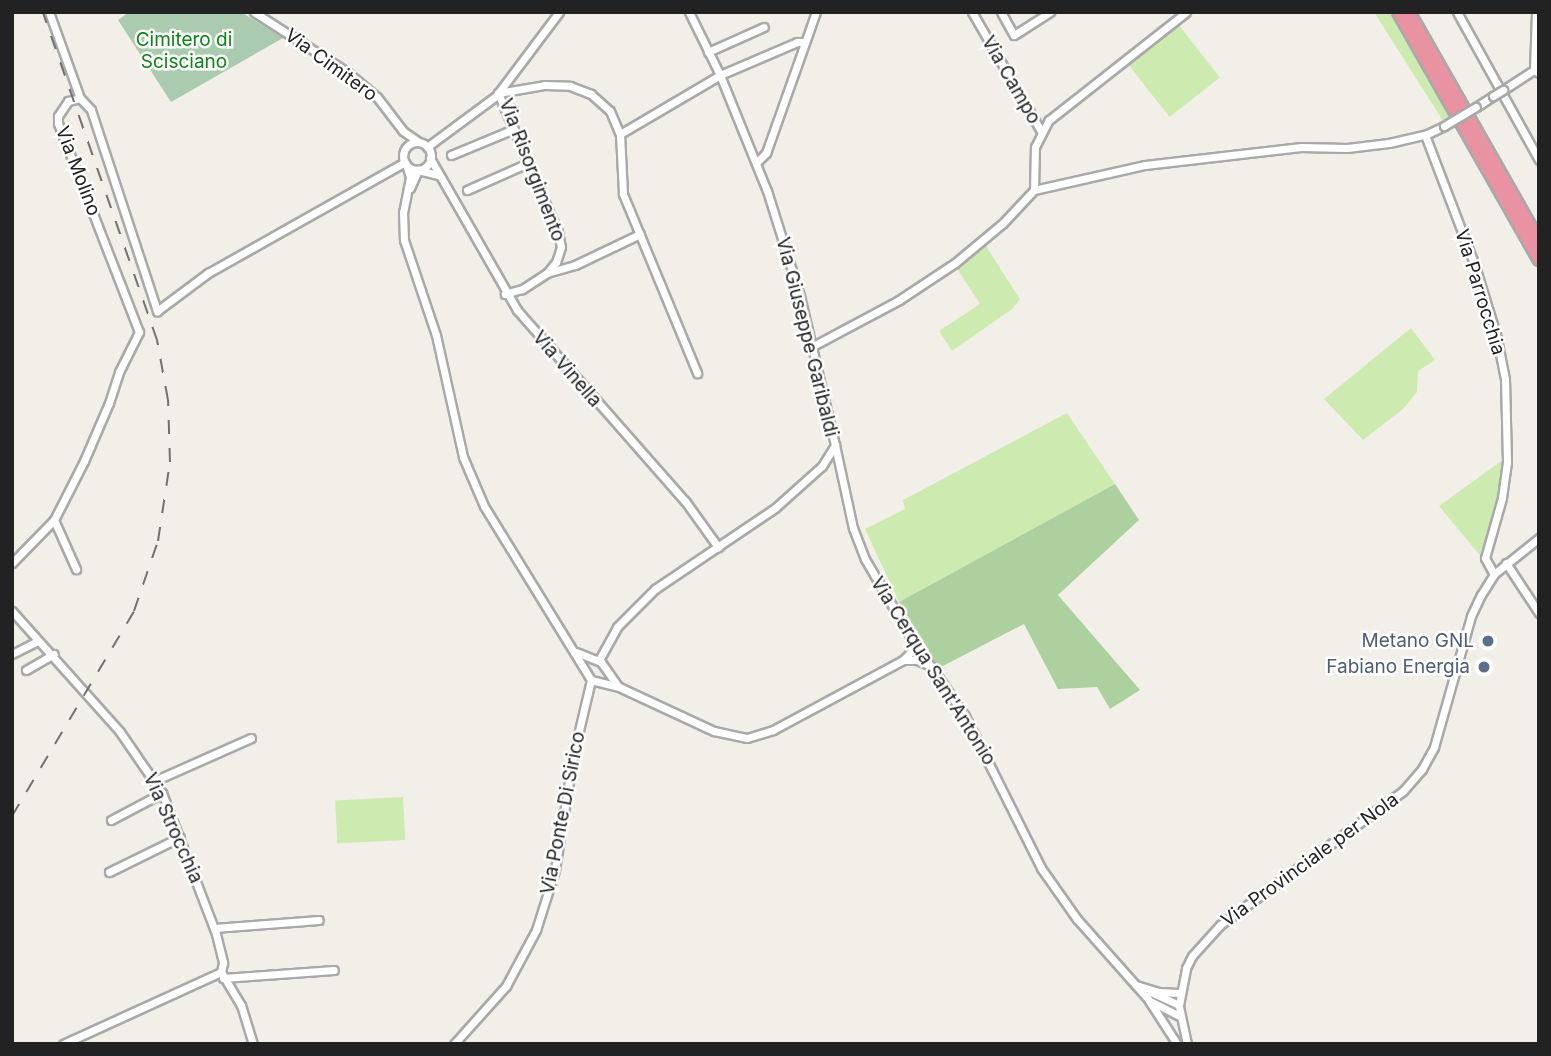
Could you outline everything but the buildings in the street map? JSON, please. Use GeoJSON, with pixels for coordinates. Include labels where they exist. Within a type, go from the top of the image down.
{"type":"FeatureCollection","features":[{"type":"Feature","properties":{"kind":"highway"},"geometry":{"type":"LineString","coordinates":[[1398,12],[1539,260]]}},
{"type":"Feature","properties":{"kind":"highway"},"geometry":{"type":"LineString","coordinates":[[1409,12],[1539,241]]}},
{"type":"Feature","properties":{"kind":"street"},"geometry":{"type":"LineString","coordinates":[[49,12],[80,98]]}},
{"type":"Feature","properties":{"kind":"street","name":"Via Cimitero"},"geometry":{"type":"LineString","coordinates":[[254,12],[264,14],[272,23],[377,97],[399,127]]}},
{"type":"Feature","properties":{"kind":"street"},"geometry":{"type":"LineString","coordinates":[[272,23],[274,12]]}},
{"type":"Feature","properties":{"kind":"street"},"geometry":{"type":"LineString","coordinates":[[427,148],[498,93],[559,12]]}},
{"type":"Feature","properties":{"kind":"street","name":"Via Giuseppe Garibaldi"},"geometry":{"type":"LineString","coordinates":[[595,660],[628,615],[673,575],[748,528],[800,487],[822,466],[835,445],[813,346],[757,162],[720,75],[689,12]]}},
{"type":"Feature","properties":{"kind":"street"},"geometry":{"type":"LineString","coordinates":[[757,162],[766,153],[816,12]]}},
{"type":"Feature","properties":{"kind":"street","name":"Via Campo"},"geometry":{"type":"LineString","coordinates":[[972,12],[1041,131],[1035,147],[1034,190]]}},
{"type":"Feature","properties":{"kind":"street","name":"Via Campo"},"geometry":{"type":"LineString","coordinates":[[1001,12],[1014,35],[1050,12]]}},
{"type":"Feature","properties":{"kind":"street"},"geometry":{"type":"LineString","coordinates":[[1041,131],[1049,120],[1186,12]]}},
{"type":"Feature","properties":{"kind":"street"},"geometry":{"type":"LineString","coordinates":[[1457,12],[1539,160]]}},
{"type":"Feature","properties":{"kind":"street"},"geometry":{"type":"LineString","coordinates":[[813,346],[899,300],[956,263],[1016,211],[1034,190],[1145,165],[1301,147],[1347,148],[1389,144],[1425,135],[1537,71],[1536,12]]}},
{"type":"Feature","properties":{"kind":"street"},"geometry":{"type":"LineString","coordinates":[[708,51],[764,27]]}},
{"type":"Feature","properties":{"kind":"street"},"geometry":{"type":"LineString","coordinates":[[697,373],[620,183],[620,134],[720,75],[797,42],[805,42]]}},
{"type":"Feature","properties":{"kind":"street","name":"Via Risorgimento"},"geometry":{"type":"LineString","coordinates":[[522,289],[547,273],[560,254],[561,239],[498,93],[545,85],[581,89],[610,111],[620,134]]}},
{"type":"Feature","properties":{"kind":"street","name":"Via Molino"},"geometry":{"type":"LineString","coordinates":[[12,563],[54,520],[84,461],[109,403],[118,372],[139,332],[58,123],[58,116],[64,105],[80,98],[91,110],[157,311],[208,273],[406,163]]}},
{"type":"Feature","properties":{"kind":"street"},"geometry":{"type":"LineString","coordinates":[[399,127],[427,148],[430,158],[426,166],[418,170],[406,198]]}},
{"type":"Feature","properties":{"kind":"street"},"geometry":{"type":"LineString","coordinates":[[399,127],[410,177],[404,240],[438,343],[463,457],[484,506],[584,670],[595,680],[619,687],[714,732],[747,738],[773,730],[902,660],[912,651],[913,640]]}},
{"type":"Feature","properties":{"kind":"street"},"geometry":{"type":"LineString","coordinates":[[451,155],[514,129]]}},
{"type":"Feature","properties":{"kind":"street","name":"Via Parrocchia"},"geometry":{"type":"LineString","coordinates":[[1425,135],[1474,263],[1496,334],[1505,379],[1507,462],[1502,498],[1485,558],[1494,574]]}},
{"type":"Feature","properties":{"kind":"street"},"geometry":{"type":"LineString","coordinates":[[404,151],[410,144],[419,142]]}},
{"type":"Feature","properties":{"kind":"street","name":"Via Vinella"},"geometry":{"type":"LineString","coordinates":[[430,158],[512,304],[685,501],[718,547]]}},
{"type":"Feature","properties":{"kind":"street"},"geometry":{"type":"LineString","coordinates":[[406,163],[438,176]]}},
{"type":"Feature","properties":{"kind":"street"},"geometry":{"type":"LineString","coordinates":[[467,190],[528,163]]}},
{"type":"Feature","properties":{"kind":"street"},"geometry":{"type":"LineString","coordinates":[[547,273],[575,265],[640,234]]}},
{"type":"Feature","properties":{"kind":"street"},"geometry":{"type":"LineString","coordinates":[[505,294],[522,289]]}},
{"type":"Feature","properties":{"kind":"street"},"geometry":{"type":"LineString","coordinates":[[512,304],[522,289]]}},
{"type":"Feature","properties":{"kind":"street","name":"Via Cerqua Sant'Antonio"},"geometry":{"type":"LineString","coordinates":[[835,445],[853,528],[861,549],[913,640],[919,656],[942,679],[965,716],[1041,869],[1069,908],[1148,999],[1177,1044]]}},
{"type":"Feature","properties":{"kind":"street"},"geometry":{"type":"LineString","coordinates":[[54,520],[76,569]]}},
{"type":"Feature","properties":{"kind":"street","name":"Via Provinciale per Nola"},"geometry":{"type":"LineString","coordinates":[[1187,1044],[1179,1005],[1180,993],[1192,956],[1212,933],[1403,792],[1423,769],[1441,725],[1471,616],[1494,574],[1539,538]]}},
{"type":"Feature","properties":{"kind":"street"},"geometry":{"type":"LineString","coordinates":[[1506,564],[1539,613]]}},
{"type":"Feature","properties":{"kind":"street","name":"Via Strocchia"},"geometry":{"type":"LineString","coordinates":[[12,611],[38,641],[54,654],[85,696],[120,732],[162,793],[214,928],[223,962],[222,975],[241,1005],[253,1044]]}},
{"type":"Feature","properties":{"kind":"street"},"geometry":{"type":"LineString","coordinates":[[12,654],[38,641]]}},
{"type":"Feature","properties":{"kind":"street"},"geometry":{"type":"LineString","coordinates":[[573,650],[605,667],[619,687]]}},
{"type":"Feature","properties":{"kind":"street"},"geometry":{"type":"LineString","coordinates":[[912,651],[919,656]]}},
{"type":"Feature","properties":{"kind":"street"},"geometry":{"type":"LineString","coordinates":[[26,670],[54,654]]}},
{"type":"Feature","properties":{"kind":"street"},"geometry":{"type":"LineString","coordinates":[[902,660],[919,656]]}},
{"type":"Feature","properties":{"kind":"street"},"geometry":{"type":"LineString","coordinates":[[584,670],[595,660]]}},
{"type":"Feature","properties":{"kind":"street","name":"Via Ponte Di Sirico"},"geometry":{"type":"LineString","coordinates":[[454,1044],[506,986],[536,930],[555,870],[575,746],[595,680],[605,667]]}},
{"type":"Feature","properties":{"kind":"street"},"geometry":{"type":"LineString","coordinates":[[154,781],[251,738]]}},
{"type":"Feature","properties":{"kind":"street"},"geometry":{"type":"LineString","coordinates":[[111,820],[162,793]]}},
{"type":"Feature","properties":{"kind":"street"},"geometry":{"type":"LineString","coordinates":[[108,872],[180,836]]}},
{"type":"Feature","properties":{"kind":"street"},"geometry":{"type":"LineString","coordinates":[[214,928],[318,920]]}},
{"type":"Feature","properties":{"kind":"street"},"geometry":{"type":"LineString","coordinates":[[63,1044],[222,975],[334,970]]}},
{"type":"Feature","properties":{"kind":"street"},"geometry":{"type":"LineString","coordinates":[[1134,985],[1179,1005]]}},
{"type":"Feature","properties":{"kind":"street"},"geometry":{"type":"LineString","coordinates":[[1147,989],[1180,993]]}},
{"type":"Feature","properties":{"kind":"street","name":"Via Cerqua Sant'Antonio"},"geometry":{"type":"LineString","coordinates":[[1148,999],[1180,1016]]}},
{"type":"Feature","properties":{"kind":"green space","name":"Cimitero di Scisciano"},"geometry":{"type":"Polygon","coordinates":[[[129,12],[241,12],[283,38],[171,102],[118,20],[129,12]]]}},
{"type":"Feature","properties":{"kind":"green space"},"geometry":{"type":"Polygon","coordinates":[[[1374,12],[1391,12],[1450,117],[1443,121],[1374,12]]]}},
{"type":"Feature","properties":{"kind":"green space"},"geometry":{"type":"Polygon","coordinates":[[[1178,24],[1220,78],[1169,117],[1128,63],[1178,24]]]}},
{"type":"Feature","properties":{"kind":"green space"},"geometry":{"type":"Polygon","coordinates":[[[984,243],[1020,299],[1012,309],[952,351],[939,331],[980,304],[956,267],[984,243]]]}},
{"type":"Feature","properties":{"kind":"green space"},"geometry":{"type":"Polygon","coordinates":[[[1411,328],[1435,360],[1418,371],[1417,392],[1403,409],[1363,440],[1324,399],[1411,328]]]}},
{"type":"Feature","properties":{"kind":"green space"},"geometry":{"type":"Polygon","coordinates":[[[1067,413],[1115,484],[899,602],[865,529],[905,509],[903,500],[1067,413]]]}},
{"type":"Feature","properties":{"kind":"green space"},"geometry":{"type":"Polygon","coordinates":[[[1504,459],[1500,498],[1483,559],[1439,506],[1504,459]]]}},
{"type":"Feature","properties":{"kind":"green space"},"geometry":{"type":"Polygon","coordinates":[[[1115,484],[1139,520],[1058,595],[1140,690],[1110,709],[1097,687],[1058,689],[1024,624],[939,668],[899,602],[1115,484]]]}},
{"type":"Feature","properties":{"kind":"green space"},"geometry":{"type":"Polygon","coordinates":[[[403,797],[405,840],[337,843],[335,801],[403,797]]]}},
{"type":"Feature","properties":{"kind":"railway"},"geometry":{"type":"LineString","coordinates":[[12,816],[134,611],[158,541],[170,462],[168,400],[157,340],[43,12]]}},
{"type":"Feature","properties":{"kind":"place","name":"Metano GNL"},"geometry":{"type":"Point","coordinates":[1488,641]}},
{"type":"Feature","properties":{"kind":"place","name":"Fabiano Energia"},"geometry":{"type":"Point","coordinates":[1484,667]}}]}
